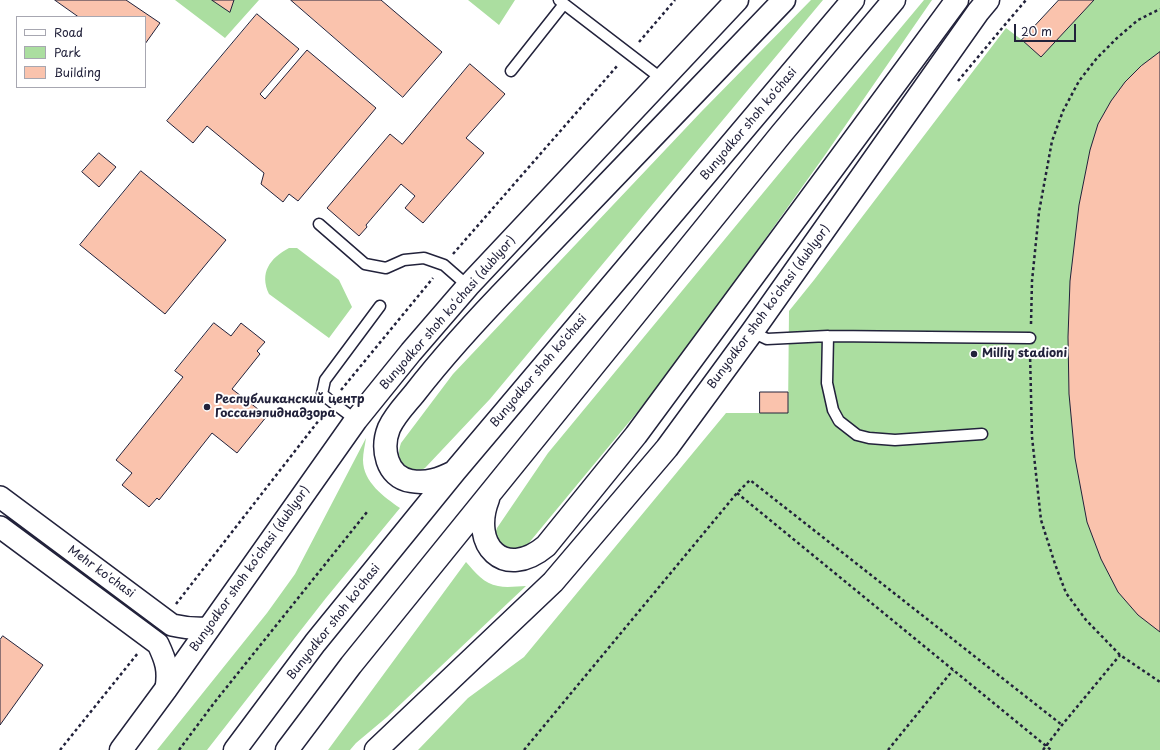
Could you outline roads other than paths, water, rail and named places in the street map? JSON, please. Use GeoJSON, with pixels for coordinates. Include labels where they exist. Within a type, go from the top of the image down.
{"type":"FeatureCollection","features":[{"type":"Feature","properties":{"kind":"main road","name":"Bunyodkor shoh koʻchasi (dublyor)"},"geometry":{"type":"LineString","coordinates":[[121,750],[166,689],[356,420],[411,352],[468,286],[737,0]]}},
{"type":"Feature","properties":{"kind":"main road"},"geometry":{"type":"LineString","coordinates":[[455,471],[440,479],[425,482],[409,481],[395,474],[388,462],[385,449],[387,434],[393,420],[440,362],[493,302],[784,0]]}},
{"type":"Feature","properties":{"kind":"main road","name":"Bunyodkor shoh ko'chasi"},"geometry":{"type":"LineString","coordinates":[[235,750],[315,643],[455,471],[853,0]]}},
{"type":"Feature","properties":{"kind":"main road"},"geometry":{"type":"LineString","coordinates":[[287,750],[351,665],[782,133],[894,0]]}},
{"type":"Feature","properties":{"kind":"main road"},"geometry":{"type":"LineString","coordinates":[[489,496],[484,512],[482,526],[485,540],[492,551],[504,558],[518,560],[532,555],[546,546],[636,435],[957,0]]}},
{"type":"Feature","properties":{"kind":"main road","name":"Bunyodkor shoh koʻchasi (dublyor)"},"geometry":{"type":"LineString","coordinates":[[376,750],[553,582],[667,448],[752,332],[988,0]]}},
{"type":"Feature","properties":{"kind":"street","name":"Mehr ko'chasi"},"geometry":{"type":"LineString","coordinates":[[0,498],[168,622],[183,628],[208,628]]}},
{"type":"Feature","properties":{"kind":"street","name":"Mehr ko'chasi"},"geometry":{"type":"LineString","coordinates":[[0,528],[154,641]]}},
{"type":"Feature","properties":{"kind":"street"},"geometry":{"type":"LineString","coordinates":[[166,689],[168,671],[164,657],[154,641],[168,622]]}},
{"type":"Feature","properties":{"kind":"lane"},"geometry":{"type":"LineString","coordinates":[[511,71],[561,2],[662,79]]}},
{"type":"Feature","properties":{"kind":"lane"},"geometry":{"type":"LineString","coordinates":[[319,224],[365,264],[386,268],[404,260],[424,258],[444,264],[468,286]]}},
{"type":"Feature","properties":{"kind":"lane"},"geometry":{"type":"LineString","coordinates":[[356,420],[322,394],[324,380],[380,306]]}},
{"type":"Feature","properties":{"kind":"lane"},"geometry":{"type":"LineString","coordinates":[[752,332],[767,339],[828,336],[1030,338]]}},
{"type":"Feature","properties":{"kind":"lane"},"geometry":{"type":"LineString","coordinates":[[828,336],[827,384],[833,410],[839,421],[857,435],[868,438],[895,440],[982,434]]}},
{"type":"Feature","properties":{"kind":"place","name":"Milliy stadioni"},"geometry":{"type":"Point","coordinates":[974,354]}},
{"type":"Feature","properties":{"kind":"place","name":"Республиканский центр Госсанэпиднадзора"},"geometry":{"type":"Point","coordinates":[207,407]}}]}
